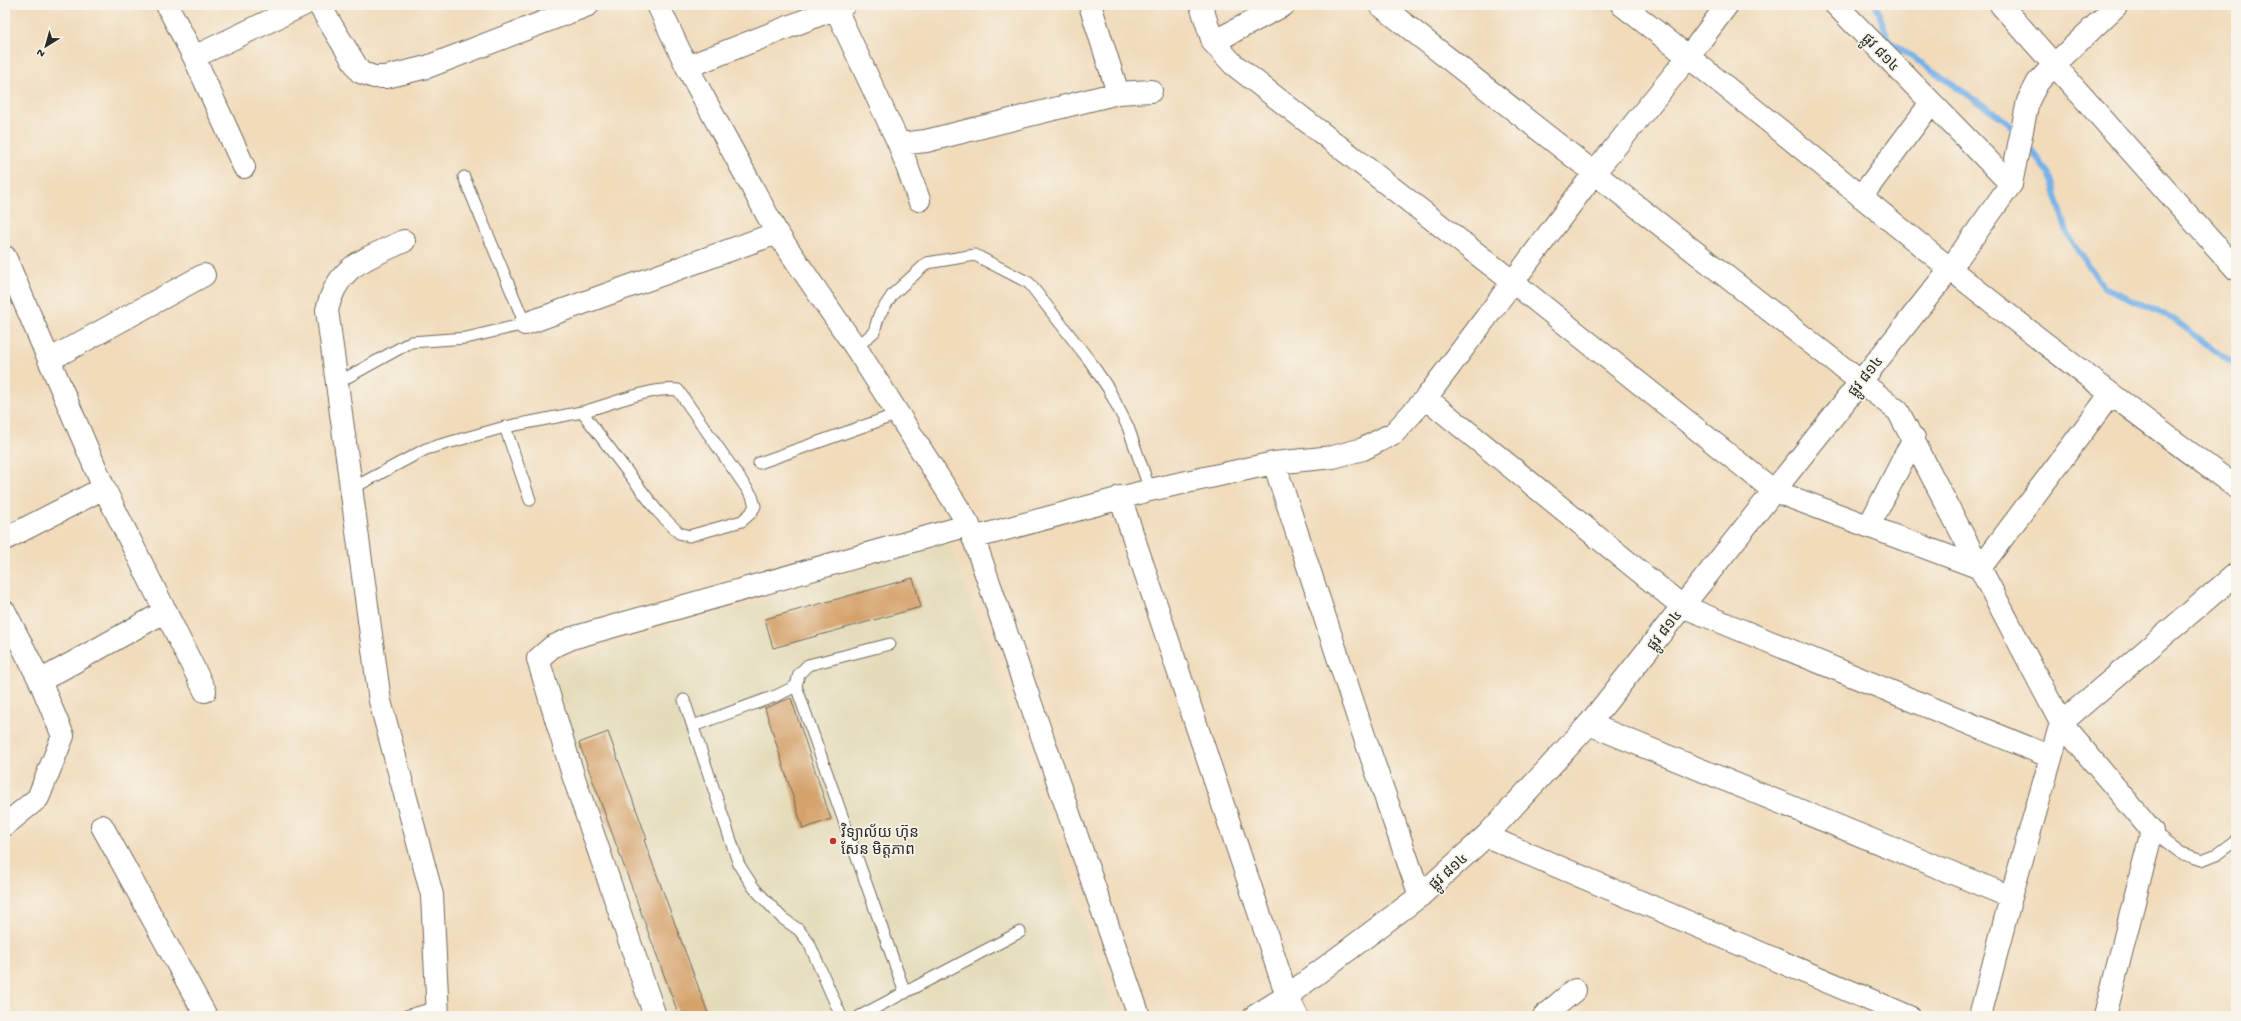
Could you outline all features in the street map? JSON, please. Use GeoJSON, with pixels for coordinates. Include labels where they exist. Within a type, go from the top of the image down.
{"type":"FeatureCollection","features":[{"type":"Feature","properties":{"kind":"street"},"geometry":{"type":"LineString","coordinates":[[167,5],[194,57],[244,167]]}},
{"type":"Feature","properties":{"kind":"street"},"geometry":{"type":"LineString","coordinates":[[194,57],[302,5]]}},
{"type":"Feature","properties":{"kind":"street"},"geometry":{"type":"LineString","coordinates":[[319,5],[360,72],[374,77],[386,77],[427,67],[588,5]]}},
{"type":"Feature","properties":{"kind":"street"},"geometry":{"type":"LineString","coordinates":[[658,5],[687,67],[777,233],[856,348],[971,532],[1139,1016]]}},
{"type":"Feature","properties":{"kind":"street"},"geometry":{"type":"LineString","coordinates":[[1090,5],[1118,93]]}},
{"type":"Feature","properties":{"kind":"street"},"geometry":{"type":"LineString","coordinates":[[1201,5],[1213,42],[1233,64],[1512,282],[1774,491],[1980,568]]}},
{"type":"Feature","properties":{"kind":"street"},"geometry":{"type":"LineString","coordinates":[[1213,42],[1284,5]]}},
{"type":"Feature","properties":{"kind":"street"},"geometry":{"type":"LineString","coordinates":[[1380,5],[1862,380],[1898,411],[1914,438],[2061,723],[2152,831],[2105,1016]]}},
{"type":"Feature","properties":{"kind":"street"},"geometry":{"type":"LineString","coordinates":[[1622,5],[1689,56],[1950,269],[2110,395],[2236,487]]}},
{"type":"Feature","properties":{"kind":"street"},"geometry":{"type":"LineString","coordinates":[[655,1016],[573,775],[538,659],[552,646],[572,638],[971,532],[1150,490],[1274,463],[1333,457],[1363,449],[1394,432],[1426,398],[1595,172],[1689,56],[1727,5]]}},
{"type":"Feature","properties":{"kind":"street","name":"ផ្លូវ ៨១៤"},"geometry":{"type":"LineString","coordinates":[[1255,1016],[1288,996],[1420,896],[1486,836],[1589,724],[1950,269],[2013,175],[1931,102],[1836,5]]}},
{"type":"Feature","properties":{"kind":"street"},"geometry":{"type":"LineString","coordinates":[[2001,5],[2236,270]]}},
{"type":"Feature","properties":{"kind":"street"},"geometry":{"type":"LineString","coordinates":[[2013,175],[2028,101],[2038,82],[2054,64],[2117,5]]}},
{"type":"Feature","properties":{"kind":"street"},"geometry":{"type":"LineString","coordinates":[[687,67],[838,6],[899,144],[919,200]]}},
{"type":"Feature","properties":{"kind":"street"},"geometry":{"type":"LineString","coordinates":[[899,144],[926,141],[1118,93],[1151,91]]}},
{"type":"Feature","properties":{"kind":"street"},"geometry":{"type":"LineString","coordinates":[[1861,197],[1931,102]]}},
{"type":"Feature","properties":{"kind":"street"},"geometry":{"type":"LineString","coordinates":[[525,324],[777,233]]}},
{"type":"Feature","properties":{"kind":"street"},"geometry":{"type":"LineString","coordinates":[[404,241],[353,265],[341,276],[331,293],[327,310],[380,701],[425,863],[432,895],[437,1011]]}},
{"type":"Feature","properties":{"kind":"street"},"geometry":{"type":"LineString","coordinates":[[5,257],[104,488],[206,691]]}},
{"type":"Feature","properties":{"kind":"street"},"geometry":{"type":"LineString","coordinates":[[49,360],[204,275]]}},
{"type":"Feature","properties":{"kind":"street"},"geometry":{"type":"LineString","coordinates":[[1980,568],[2110,395]]}},
{"type":"Feature","properties":{"kind":"street"},"geometry":{"type":"LineString","coordinates":[[1426,398],[1682,606],[2051,756]]}},
{"type":"Feature","properties":{"kind":"street"},"geometry":{"type":"LineString","coordinates":[[1869,526],[1914,438]]}},
{"type":"Feature","properties":{"kind":"street"},"geometry":{"type":"LineString","coordinates":[[1274,463],[1360,724],[1420,896]]}},
{"type":"Feature","properties":{"kind":"street"},"geometry":{"type":"LineString","coordinates":[[5,539],[104,488]]}},
{"type":"Feature","properties":{"kind":"street"},"geometry":{"type":"LineString","coordinates":[[1120,497],[1288,996],[1297,1016]]}},
{"type":"Feature","properties":{"kind":"street"},"geometry":{"type":"LineString","coordinates":[[1980,1016],[2011,897],[2061,723],[2236,574]]}},
{"type":"Feature","properties":{"kind":"street"},"geometry":{"type":"LineString","coordinates":[[40,681],[166,611]]}},
{"type":"Feature","properties":{"kind":"street"},"geometry":{"type":"LineString","coordinates":[[5,612],[40,681],[63,736],[38,798],[5,825]]}},
{"type":"Feature","properties":{"kind":"street"},"geometry":{"type":"LineString","coordinates":[[1589,724],[2011,897]]}},
{"type":"Feature","properties":{"kind":"street"},"geometry":{"type":"LineString","coordinates":[[102,826],[206,1016]]}},
{"type":"Feature","properties":{"kind":"street"},"geometry":{"type":"LineString","coordinates":[[1486,836],[1908,1016]]}},
{"type":"Feature","properties":{"kind":"street"},"geometry":{"type":"LineString","coordinates":[[1544,1016],[1575,990]]}},
{"type":"Feature","properties":{"kind":"lane"},"geometry":{"type":"LineString","coordinates":[[337,383],[411,342],[466,338],[525,324],[464,177]]}},
{"type":"Feature","properties":{"kind":"lane"},"geometry":{"type":"LineString","coordinates":[[856,348],[874,332],[879,315],[893,294],[926,263],[976,255],[1029,283],[1089,360],[1108,388],[1128,427],[1150,490]]}},
{"type":"Feature","properties":{"kind":"lane"},"geometry":{"type":"LineString","coordinates":[[351,489],[426,449],[505,427],[582,412],[666,388],[678,390],[752,496],[755,506],[751,513],[742,521],[689,536],[679,532],[658,512],[582,412]]}},
{"type":"Feature","properties":{"kind":"lane"},"geometry":{"type":"LineString","coordinates":[[759,463],[898,414]]}},
{"type":"Feature","properties":{"kind":"lane"},"geometry":{"type":"LineString","coordinates":[[505,427],[530,500]]}},
{"type":"Feature","properties":{"kind":"lane"},"geometry":{"type":"LineString","coordinates":[[890,644],[808,665],[799,674],[796,686],[905,992]]}},
{"type":"Feature","properties":{"kind":"lane"},"geometry":{"type":"LineString","coordinates":[[693,726],[778,695],[796,686]]}},
{"type":"Feature","properties":{"kind":"lane"},"geometry":{"type":"LineString","coordinates":[[684,700],[739,865],[754,888],[782,918],[799,930],[809,943],[840,1016]]}},
{"type":"Feature","properties":{"kind":"lane"},"geometry":{"type":"LineString","coordinates":[[2152,831],[2181,853],[2202,860],[2217,854],[2236,840]]}},
{"type":"Feature","properties":{"kind":"lane"},"geometry":{"type":"LineString","coordinates":[[860,1016],[1020,932]]}},
{"type":"Feature","properties":{"kind":"lane"},"geometry":{"type":"LineString","coordinates":[[406,1016],[437,1011]]}},
{"type":"Feature","properties":{"kind":"shaded area","name":"វិទ្យាល័យ ហ៊ុន សែន មិត្តភាព"},"geometry":{"type":"Polygon","coordinates":[[[949,541],[1116,1016],[669,1016],[551,667],[949,541]]]}},
{"type":"Feature","properties":{"kind":"building"},"geometry":{"type":"Polygon","coordinates":[[[913,578],[921,607],[773,648],[765,619],[913,578]]]}},
{"type":"Feature","properties":{"kind":"building"},"geometry":{"type":"Polygon","coordinates":[[[791,698],[831,819],[803,829],[765,708],[791,698]]]}},
{"type":"Feature","properties":{"kind":"building"},"geometry":{"type":"Polygon","coordinates":[[[608,732],[647,839],[644,840],[709,1016],[679,1016],[579,743],[608,732]]]}},
{"type":"Feature","properties":{"kind":"waterway"},"geometry":{"type":"LineString","coordinates":[[1876,5],[1889,41],[2008,122],[2016,131]]}},
{"type":"Feature","properties":{"kind":"waterway"},"geometry":{"type":"LineString","coordinates":[[2025,143],[2049,173],[2069,238],[2104,287],[2172,318],[2236,366]]}},
{"type":"Feature","properties":{"kind":"place","name":"វិទ្យាល័យ ហ៊ុន សែន មិត្តភាព"},"geometry":{"type":"Point","coordinates":[833,841]}}]}
